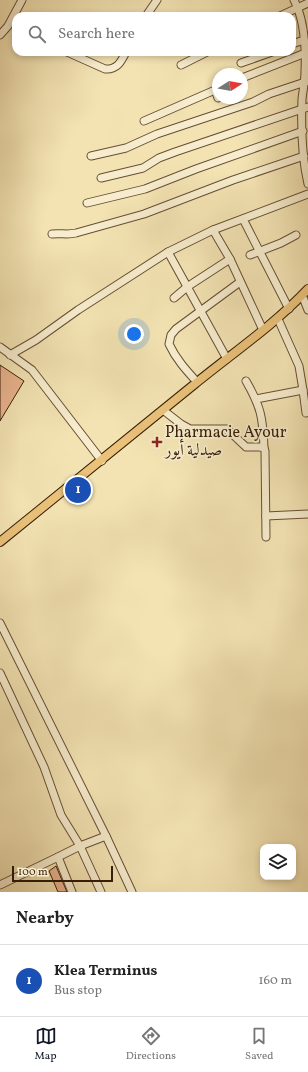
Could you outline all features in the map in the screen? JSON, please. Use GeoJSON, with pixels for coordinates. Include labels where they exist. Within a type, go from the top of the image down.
{"type":"FeatureCollection","features":[{"type":"Feature","properties":{"kind":"main road"},"geometry":{"type":"LineString","coordinates":[[0,542],[102,461],[197,382],[278,319],[305,292]]}},
{"type":"Feature","properties":{"kind":"street"},"geometry":{"type":"LineString","coordinates":[[16,12],[22,0]]}},
{"type":"Feature","properties":{"kind":"street"},"geometry":{"type":"LineString","coordinates":[[149,12],[158,0]]}},
{"type":"Feature","properties":{"kind":"street"},"geometry":{"type":"LineString","coordinates":[[294,0],[306,29],[304,40],[306,52],[306,82],[303,131],[304,156],[308,184]]}},
{"type":"Feature","properties":{"kind":"street"},"geometry":{"type":"LineString","coordinates":[[288,12],[308,3]]}},
{"type":"Feature","properties":{"kind":"street"},"geometry":{"type":"LineString","coordinates":[[0,35],[12,19]]}},
{"type":"Feature","properties":{"kind":"street"},"geometry":{"type":"LineString","coordinates":[[8,26],[12,28]]}},
{"type":"Feature","properties":{"kind":"street"},"geometry":{"type":"LineString","coordinates":[[296,43],[304,40]]}},
{"type":"Feature","properties":{"kind":"street"},"geometry":{"type":"LineString","coordinates":[[248,76],[306,52]]}},
{"type":"Feature","properties":{"kind":"street"},"geometry":{"type":"LineString","coordinates":[[76,56],[105,69],[111,69],[116,67],[121,62],[124,56]]}},
{"type":"Feature","properties":{"kind":"street"},"geometry":{"type":"LineString","coordinates":[[181,65],[199,56]]}},
{"type":"Feature","properties":{"kind":"street"},"geometry":{"type":"LineString","coordinates":[[241,63],[261,56]]}},
{"type":"Feature","properties":{"kind":"street"},"geometry":{"type":"LineString","coordinates":[[91,156],[126,148],[158,134],[253,102],[269,94],[306,82]]}},
{"type":"Feature","properties":{"kind":"street"},"geometry":{"type":"LineString","coordinates":[[144,121],[212,91]]}},
{"type":"Feature","properties":{"kind":"street"},"geometry":{"type":"LineString","coordinates":[[220,104],[223,111]]}},
{"type":"Feature","properties":{"kind":"street"},"geometry":{"type":"LineString","coordinates":[[101,178],[143,168],[159,158],[175,152],[305,108]]}},
{"type":"Feature","properties":{"kind":"street"},"geometry":{"type":"LineString","coordinates":[[87,203],[145,190],[196,169],[303,131]]}},
{"type":"Feature","properties":{"kind":"street"},"geometry":{"type":"LineString","coordinates":[[52,234],[62,233],[68,235],[144,214],[233,180],[304,156]]}},
{"type":"Feature","properties":{"kind":"street"},"geometry":{"type":"LineString","coordinates":[[10,355],[36,340],[78,310],[168,252],[212,230],[308,194]]}},
{"type":"Feature","properties":{"kind":"street"},"geometry":{"type":"LineString","coordinates":[[243,219],[289,309]]}},
{"type":"Feature","properties":{"kind":"street"},"geometry":{"type":"LineString","coordinates":[[212,230],[230,259],[263,330]]}},
{"type":"Feature","properties":{"kind":"street"},"geometry":{"type":"LineString","coordinates":[[250,255],[296,235]]}},
{"type":"Feature","properties":{"kind":"street"},"geometry":{"type":"LineString","coordinates":[[168,252],[227,359]]}},
{"type":"Feature","properties":{"kind":"street"},"geometry":{"type":"LineString","coordinates":[[174,298],[187,287],[230,259]]}},
{"type":"Feature","properties":{"kind":"street"},"geometry":{"type":"LineString","coordinates":[[197,382],[177,359],[168,344],[171,335],[176,329],[240,282]]}},
{"type":"Feature","properties":{"kind":"street"},"geometry":{"type":"LineString","coordinates":[[305,292],[308,310]]}},
{"type":"Feature","properties":{"kind":"street"},"geometry":{"type":"LineString","coordinates":[[278,319],[296,359],[304,390],[306,413]]}},
{"type":"Feature","properties":{"kind":"street"},"geometry":{"type":"LineString","coordinates":[[0,347],[32,370],[102,461]]}},
{"type":"Feature","properties":{"kind":"street"},"geometry":{"type":"LineString","coordinates":[[246,381],[261,412],[265,451],[266,537]]}},
{"type":"Feature","properties":{"kind":"street"},"geometry":{"type":"LineString","coordinates":[[256,399],[304,390]]}},
{"type":"Feature","properties":{"kind":"street"},"geometry":{"type":"LineString","coordinates":[[163,410],[190,429],[227,429],[246,447],[264,448]]}},
{"type":"Feature","properties":{"kind":"street"},"geometry":{"type":"LineString","coordinates":[[266,516],[308,514]]}},
{"type":"Feature","properties":{"kind":"street"},"geometry":{"type":"LineString","coordinates":[[0,623],[106,836],[132,892]]}},
{"type":"Feature","properties":{"kind":"street"},"geometry":{"type":"LineString","coordinates":[[0,673],[44,767],[60,815],[80,846],[101,892]]}},
{"type":"Feature","properties":{"kind":"street"},"geometry":{"type":"LineString","coordinates":[[0,885],[80,846],[106,836]]}},
{"type":"Feature","properties":{"kind":"street"},"geometry":{"type":"LineString","coordinates":[[58,857],[72,892]]}},
{"type":"Feature","properties":{"kind":"building"},"geometry":{"type":"Polygon","coordinates":[[[0,365],[24,381],[0,421],[0,365]]]}},
{"type":"Feature","properties":{"kind":"building"},"geometry":{"type":"Polygon","coordinates":[[[56,866],[67,892],[58,892],[49,871],[56,866]]]}},
{"type":"Feature","properties":{"kind":"place","name":"Pharmacie Ayour صيدلية أيور"},"geometry":{"type":"Point","coordinates":[157,442]}},
{"type":"Feature","properties":{"kind":"place","name":"Klea Terminus"},"geometry":{"type":"Point","coordinates":[78,490]}}]}
